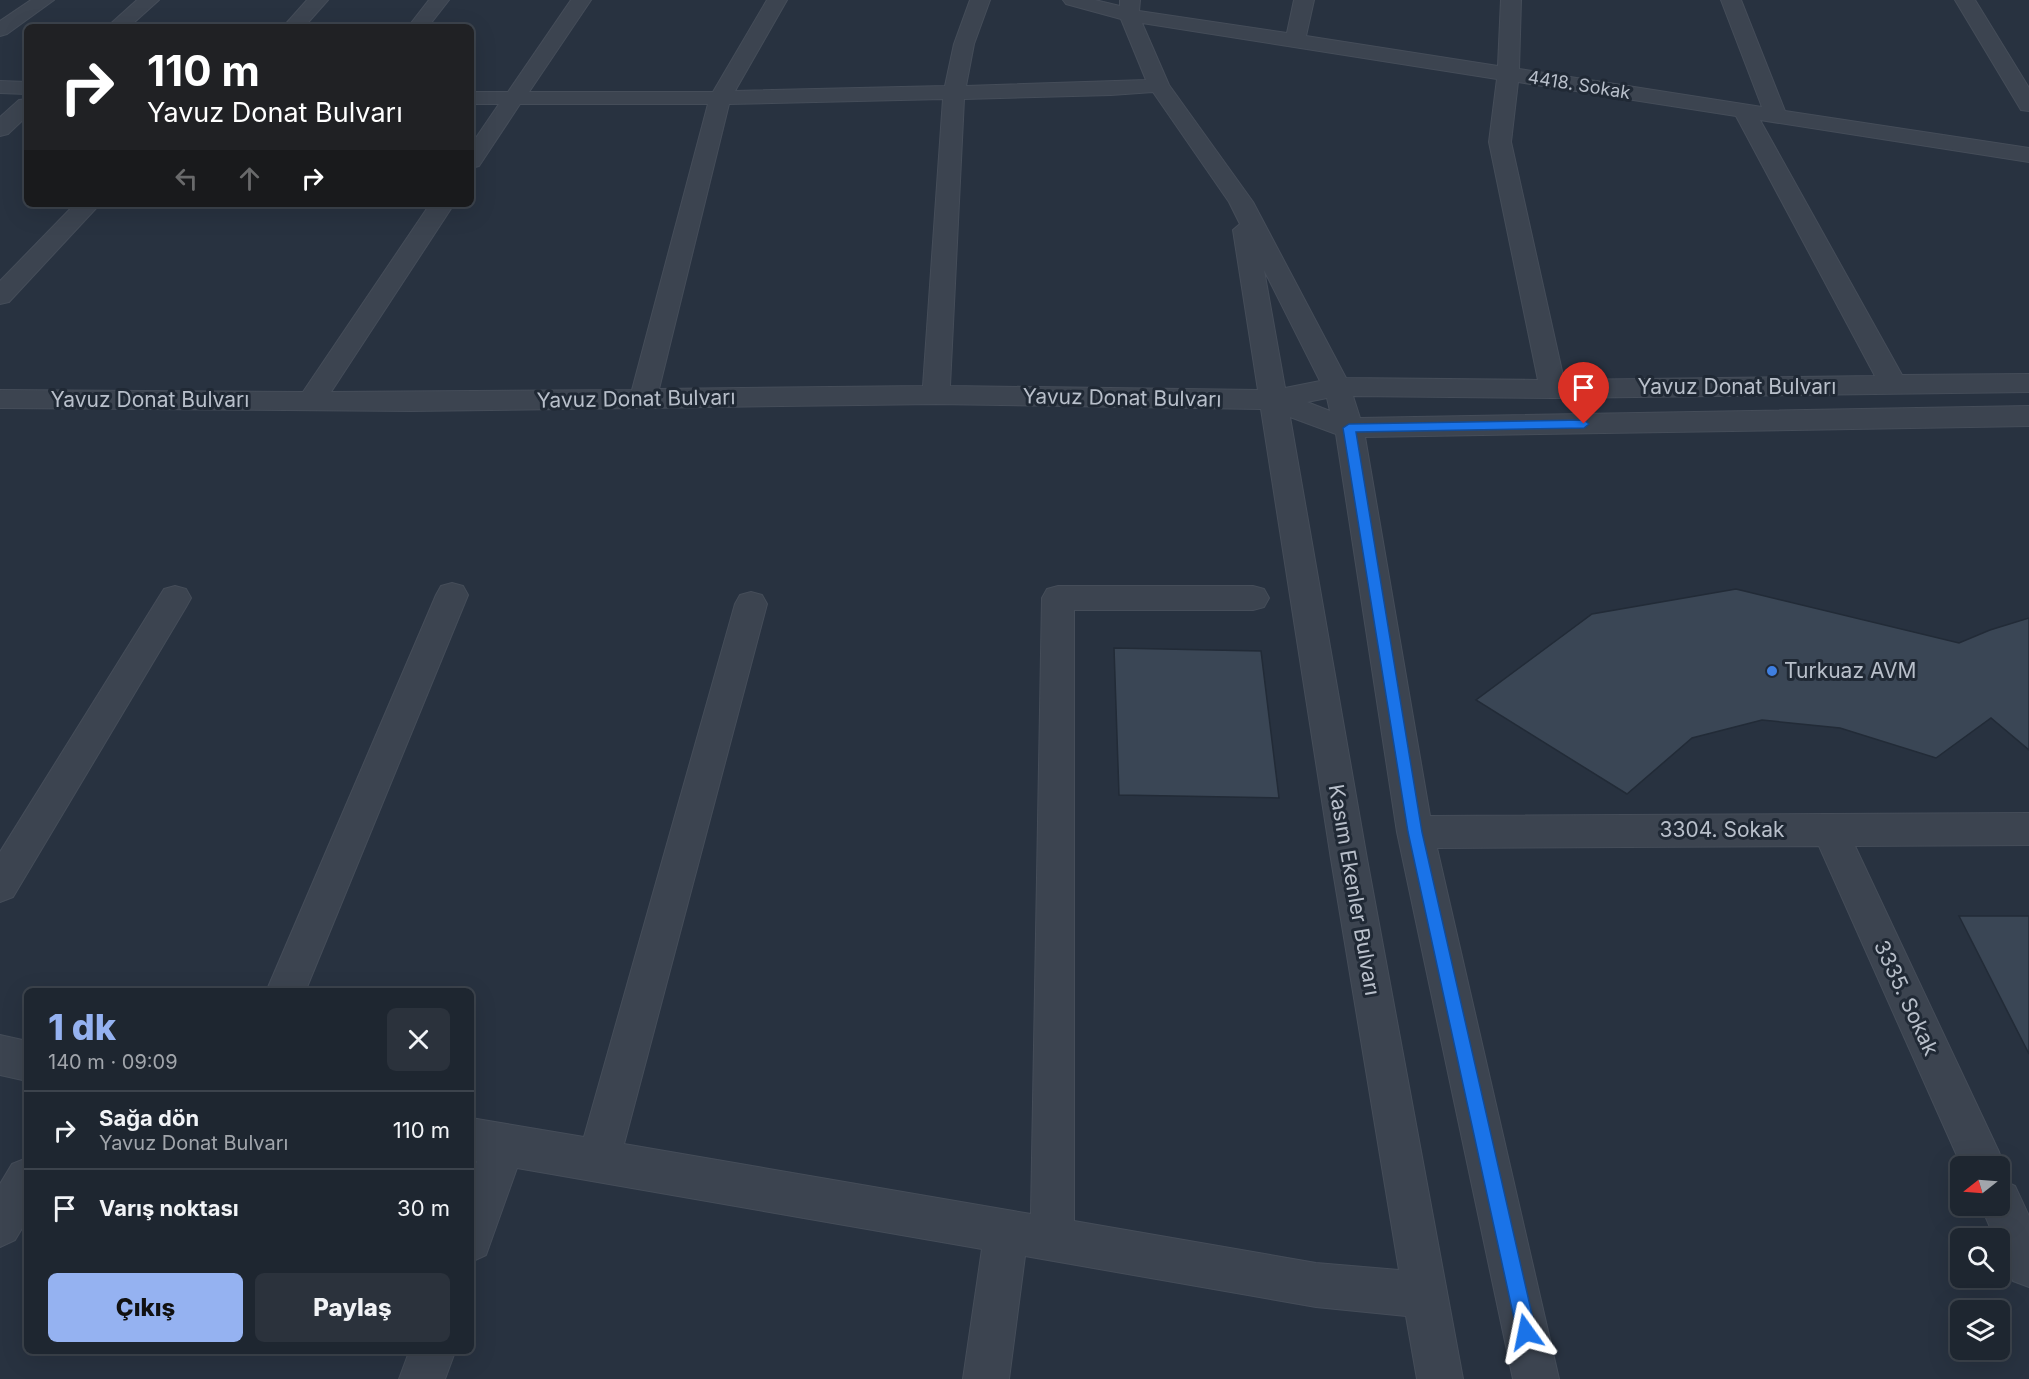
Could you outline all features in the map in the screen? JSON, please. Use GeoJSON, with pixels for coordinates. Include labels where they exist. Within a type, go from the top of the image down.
{"type":"FeatureCollection","features":[{"type":"Feature","properties":{"kind":"street"},"geometry":{"type":"LineString","coordinates":[[0,30],[44,0]]}},
{"type":"Feature","properties":{"kind":"street"},"geometry":{"type":"LineString","coordinates":[[121,24],[149,0]]}},
{"type":"Feature","properties":{"kind":"street"},"geometry":{"type":"LineString","coordinates":[[296,24],[318,0]]}},
{"type":"Feature","properties":{"kind":"street"},"geometry":{"type":"LineString","coordinates":[[420,24],[439,0]]}},
{"type":"Feature","properties":{"kind":"street"},"geometry":{"type":"LineString","coordinates":[[474,157],[581,0]]}},
{"type":"Feature","properties":{"kind":"street"},"geometry":{"type":"LineString","coordinates":[[643,399],[720,98],[777,0]]}},
{"type":"Feature","properties":{"kind":"street"},"geometry":{"type":"LineString","coordinates":[[936,396],[954,93],[964,44],[980,0]]}},
{"type":"Feature","properties":{"kind":"street","name":"4418. Sokak"},"geometry":{"type":"LineString","coordinates":[[1073,0],[1129,7],[1295,40],[2029,155]]}},
{"type":"Feature","properties":{"kind":"street"},"geometry":{"type":"LineString","coordinates":[[1295,40],[1304,0]]}},
{"type":"Feature","properties":{"kind":"street"},"geometry":{"type":"LineString","coordinates":[[1511,0],[1508,74],[1500,142],[1553,389]]}},
{"type":"Feature","properties":{"kind":"street"},"geometry":{"type":"LineString","coordinates":[[1731,0],[1776,115]]}},
{"type":"Feature","properties":{"kind":"street"},"geometry":{"type":"LineString","coordinates":[[1965,0],[2029,105]]}},
{"type":"Feature","properties":{"kind":"street"},"geometry":{"type":"LineString","coordinates":[[1129,7],[1158,85],[1241,202],[1337,387],[1349,428],[1415,832],[1536,1379]]}},
{"type":"Feature","properties":{"kind":"street"},"geometry":{"type":"LineString","coordinates":[[474,98],[720,98],[954,93],[1158,85]]}},
{"type":"Feature","properties":{"kind":"street"},"geometry":{"type":"LineString","coordinates":[[0,87],[24,88]]}},
{"type":"Feature","properties":{"kind":"street"},"geometry":{"type":"LineString","coordinates":[[0,129],[24,108]]}},
{"type":"Feature","properties":{"kind":"street"},"geometry":{"type":"LineString","coordinates":[[1744,110],[1894,386]]}},
{"type":"Feature","properties":{"kind":"street","name":"Kasım Ekenler Bulvarı"},"geometry":{"type":"LineString","coordinates":[[1241,202],[1272,400],[1440,1379]]}},
{"type":"Feature","properties":{"kind":"street"},"geometry":{"type":"LineString","coordinates":[[0,296],[85,207]]}},
{"type":"Feature","properties":{"kind":"street"},"geometry":{"type":"LineString","coordinates":[[311,401],[440,207]]}},
{"type":"Feature","properties":{"kind":"street","name":"Yavuz Donat Bulvarı"},"geometry":{"type":"LineString","coordinates":[[0,399],[311,401],[936,396],[1272,400],[1337,387],[1553,389],[2029,383]]}},
{"type":"Feature","properties":{"kind":"street"},"geometry":{"type":"LineString","coordinates":[[1272,400],[1349,428]]}},
{"type":"Feature","properties":{"kind":"street","name":"Yavuz Donat Bulvarı"},"geometry":{"type":"LineString","coordinates":[[1349,428],[2029,416]]}},
{"type":"Feature","properties":{"kind":"street"},"geometry":{"type":"LineString","coordinates":[[287,988],[452,595]]}},
{"type":"Feature","properties":{"kind":"street"},"geometry":{"type":"LineString","coordinates":[[0,885],[175,598]]}},
{"type":"Feature","properties":{"kind":"street"},"geometry":{"type":"LineString","coordinates":[[1052,1240],[1058,598],[1253,598]]}},
{"type":"Feature","properties":{"kind":"street"},"geometry":{"type":"LineString","coordinates":[[598,1162],[751,604]]}},
{"type":"Feature","properties":{"kind":"street","name":"3304. Sokak"},"geometry":{"type":"LineString","coordinates":[[1415,832],[2029,829]]}},
{"type":"Feature","properties":{"kind":"street","name":"3335. Sokak"},"geometry":{"type":"LineString","coordinates":[[1829,830],[1979,1156]]}},
{"type":"Feature","properties":{"kind":"street"},"geometry":{"type":"LineString","coordinates":[[0,1055],[24,1060]]}},
{"type":"Feature","properties":{"kind":"street"},"geometry":{"type":"LineString","coordinates":[[474,1223],[488,1142],[1316,1285],[1425,1295]]}},
{"type":"Feature","properties":{"kind":"street"},"geometry":{"type":"LineString","coordinates":[[0,1225],[24,1184]]}},
{"type":"Feature","properties":{"kind":"street"},"geometry":{"type":"LineString","coordinates":[[2007,1216],[2029,1265]]}},
{"type":"Feature","properties":{"kind":"street"},"geometry":{"type":"LineString","coordinates":[[986,1379],[1006,1231]]}},
{"type":"Feature","properties":{"kind":"street"},"geometry":{"type":"LineString","coordinates":[[422,1379],[431,1354]]}},
{"type":"Feature","properties":{"kind":"building","name":"Turkuaz AVM"},"geometry":{"type":"Polygon","coordinates":[[[1736,589],[1959,643],[1990,630],[2029,618],[2029,750],[1991,718],[1936,758],[1840,728],[1762,720],[1692,738],[1627,794],[1476,700],[1592,614],[1736,589]]]}},
{"type":"Feature","properties":{"kind":"building"},"geometry":{"type":"Polygon","coordinates":[[[1114,648],[1261,651],[1279,798],[1119,795],[1114,648]]]}},
{"type":"Feature","properties":{"kind":"building"},"geometry":{"type":"Polygon","coordinates":[[[1959,916],[2029,916],[2029,1054],[1959,916]]]}},
{"type":"Feature","properties":{"kind":"place","name":"Turkuaz AVM"},"geometry":{"type":"Point","coordinates":[1772,671]}},
{"type":"Feature","properties":{"kind":"route"},"geometry":{"type":"LineString","coordinates":[[1526,1332],[1415,832],[1349,428],[1584,424]]}}]}
